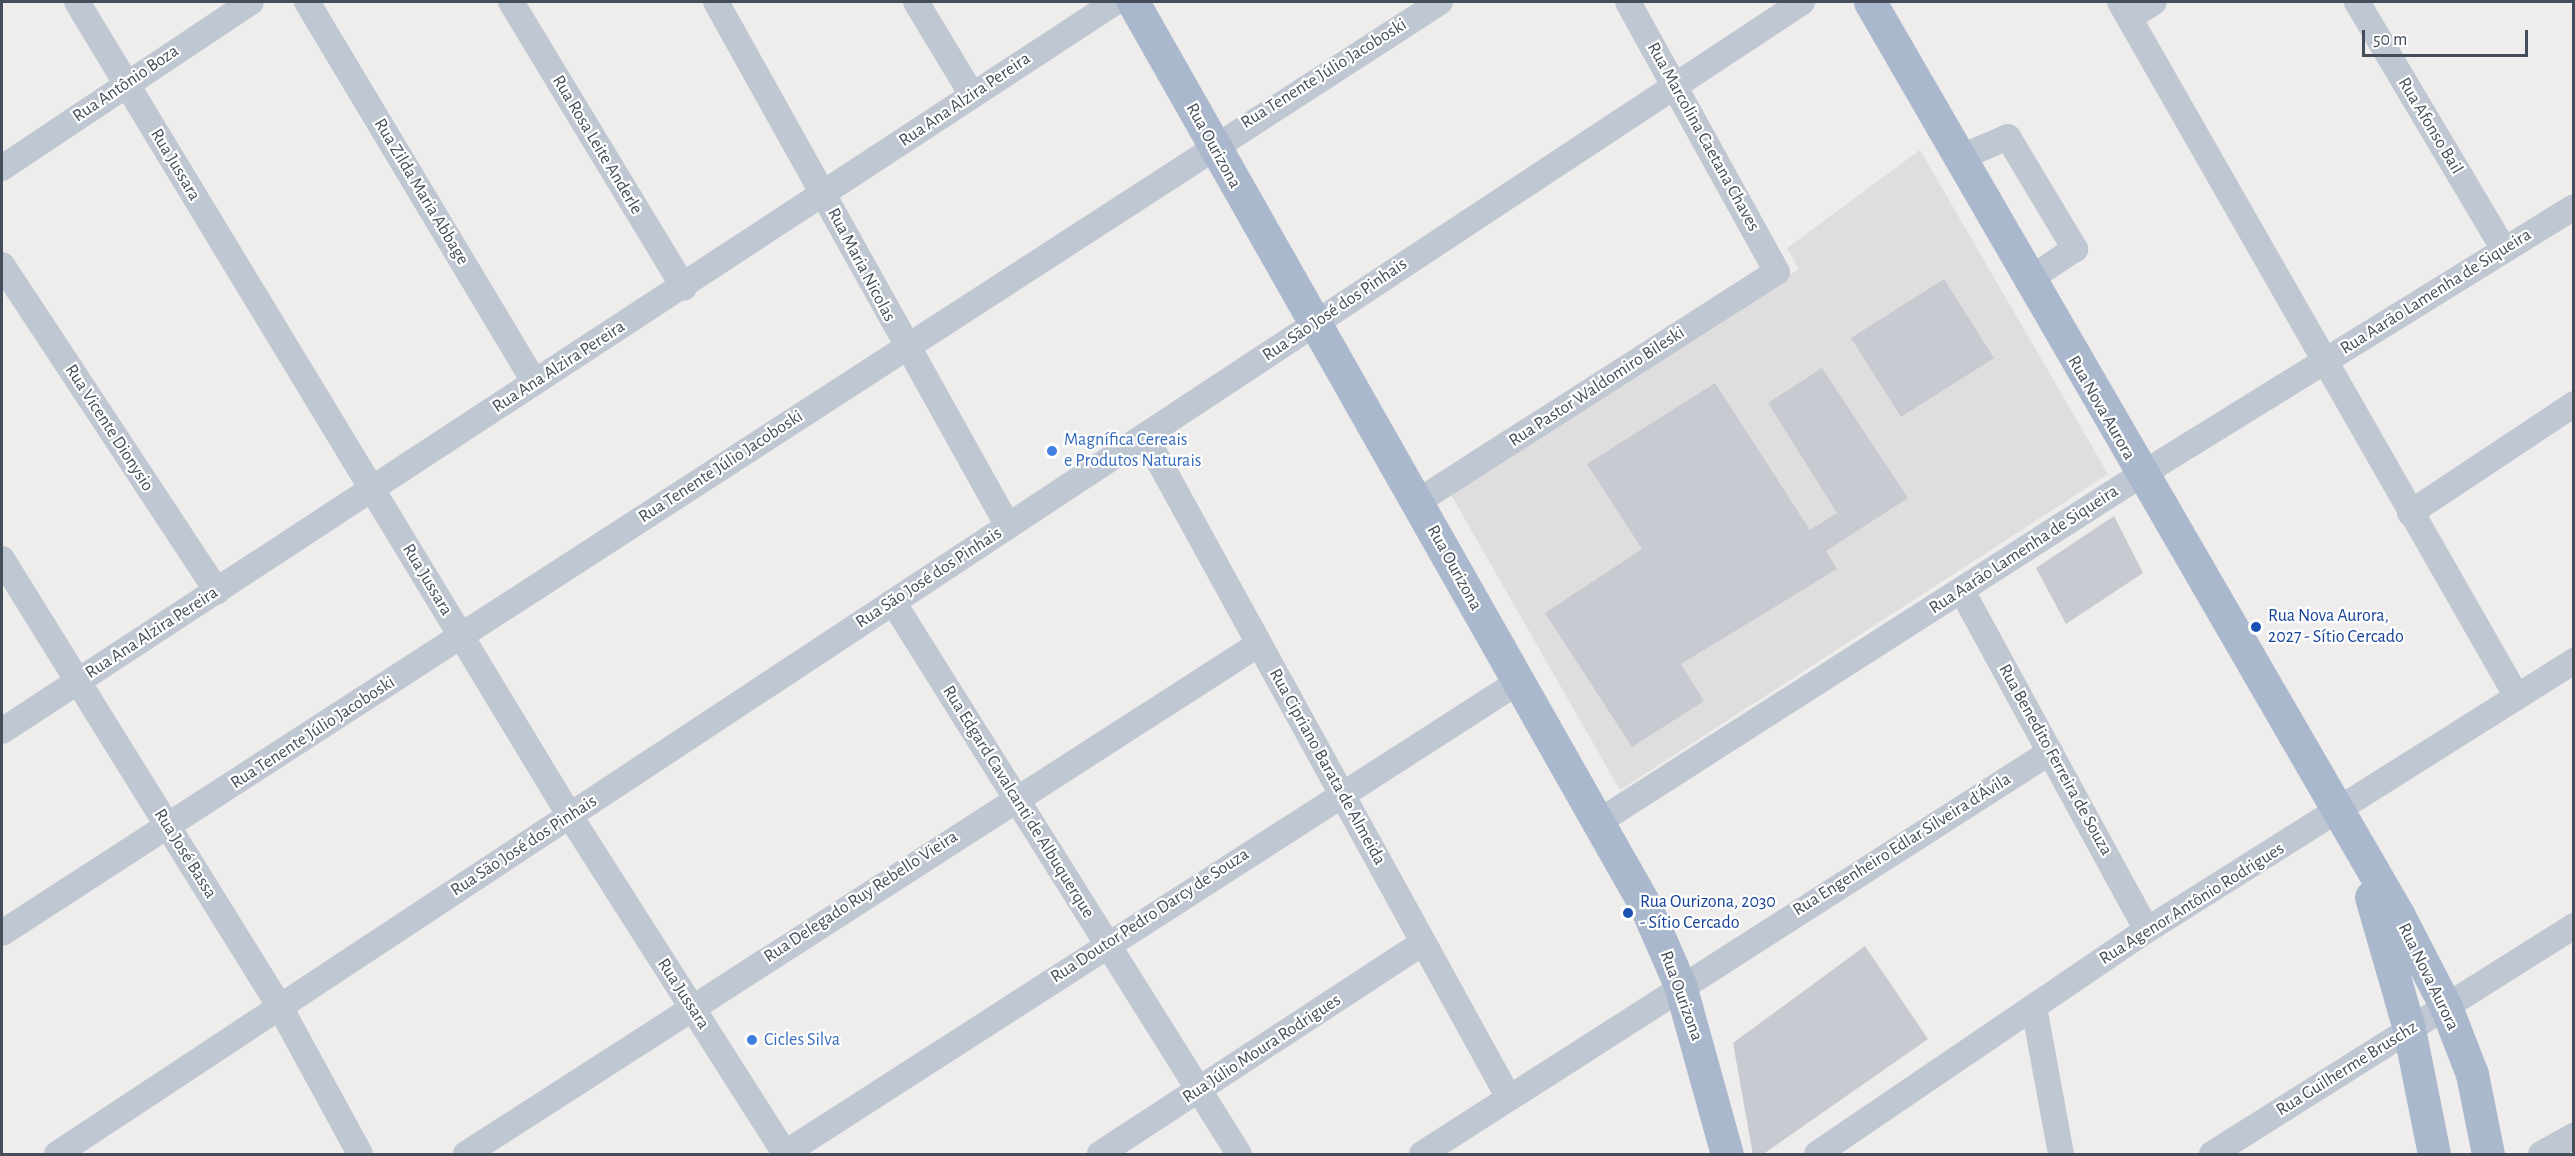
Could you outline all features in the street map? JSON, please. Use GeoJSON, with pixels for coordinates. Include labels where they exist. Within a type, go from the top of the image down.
{"type":"FeatureCollection","features":[{"type":"Feature","properties":{"kind":"main road","name":"Rua Ourizona"},"geometry":{"type":"LineString","coordinates":[[1133,2],[1312,325],[1417,502],[1518,682],[1600,821],[1680,986],[1727,1155]]}},
{"type":"Feature","properties":{"kind":"main road","name":"Rua Nova Aurora"},"geometry":{"type":"LineString","coordinates":[[1870,2],[2139,476],[2338,812],[2446,1007],[2472,1074],[2488,1155]]}},
{"type":"Feature","properties":{"kind":"main road","name":"Rua Nova Aurora"},"geometry":{"type":"LineString","coordinates":[[2338,812],[2373,900],[2409,1029],[2434,1155]]}},
{"type":"Feature","properties":{"kind":"street","name":"Rua Jussara"},"geometry":{"type":"LineString","coordinates":[[76,2],[570,816],[785,1154]]}},
{"type":"Feature","properties":{"kind":"street","name":"Rua Antônio Boza"},"geometry":{"type":"LineString","coordinates":[[2,168],[251,2]]}},
{"type":"Feature","properties":{"kind":"street","name":"Rua Zilda Maria Abbage"},"geometry":{"type":"LineString","coordinates":[[307,2],[534,382]]}},
{"type":"Feature","properties":{"kind":"street","name":"Rua Rosa Leite Anderle"},"geometry":{"type":"LineString","coordinates":[[511,2],[684,288]]}},
{"type":"Feature","properties":{"kind":"street","name":"Rua Maria Nicolas"},"geometry":{"type":"LineString","coordinates":[[716,2],[824,195],[905,347],[1008,526]]}},
{"type":"Feature","properties":{"kind":"street"},"geometry":{"type":"LineString","coordinates":[[916,2],[972,95]]}},
{"type":"Feature","properties":{"kind":"street","name":"Rua Ana Alzira Pereira"},"geometry":{"type":"LineString","coordinates":[[2,731],[534,382],[684,288],[1115,2]]}},
{"type":"Feature","properties":{"kind":"street","name":"Rua Tenente Júlio Jacoboski"},"geometry":{"type":"LineString","coordinates":[[2,933],[461,637],[1212,144],[1440,2]]}},
{"type":"Feature","properties":{"kind":"street","name":"Rua Marcolina Caetana Chaves"},"geometry":{"type":"LineString","coordinates":[[1628,2],[1677,84],[1777,272]]}},
{"type":"Feature","properties":{"kind":"street","name":"Rua São José dos Pinhais"},"geometry":{"type":"LineString","coordinates":[[57,1155],[1802,2]]}},
{"type":"Feature","properties":{"kind":"street"},"geometry":{"type":"LineString","coordinates":[[2154,2],[2125,9],[2323,363],[2517,697]]}},
{"type":"Feature","properties":{"kind":"street","name":"Rua Afonso Bail"},"geometry":{"type":"LineString","coordinates":[[2356,2],[2504,250]]}},
{"type":"Feature","properties":{"kind":"street"},"geometry":{"type":"LineString","coordinates":[[1959,158],[2008,137],[2075,249],[2028,280]]}},
{"type":"Feature","properties":{"kind":"street","name":"Rua Aarão Lamenha de Siqueira"},"geometry":{"type":"LineString","coordinates":[[1600,821],[2139,476],[2574,207]]}},
{"type":"Feature","properties":{"kind":"street","name":"Rua Vicente Dionysio"},"geometry":{"type":"LineString","coordinates":[[2,265],[217,591]]}},
{"type":"Feature","properties":{"kind":"street","name":"Rua Pastor Waldomiro Bileski"},"geometry":{"type":"LineString","coordinates":[[1417,502],[1777,272]]}},
{"type":"Feature","properties":{"kind":"street"},"geometry":{"type":"LineString","coordinates":[[2410,513],[2574,404]]}},
{"type":"Feature","properties":{"kind":"street","name":"Rua Cipriano Barata de Almeida"},"geometry":{"type":"LineString","coordinates":[[1145,436],[1509,1098]]}},
{"type":"Feature","properties":{"kind":"street","name":"Rua José Bassa"},"geometry":{"type":"LineString","coordinates":[[2,559],[280,1007],[360,1155]]}},
{"type":"Feature","properties":{"kind":"street","name":"Rua Benedito Ferreira de Souza"},"geometry":{"type":"LineString","coordinates":[[1962,591],[2147,930]]}},
{"type":"Feature","properties":{"kind":"street","name":"Rua Edgard Cavalcanti de Albuquerque"},"geometry":{"type":"LineString","coordinates":[[893,602],[1239,1155]]}},
{"type":"Feature","properties":{"kind":"street","name":"Rua Delegado Ruy Rebello Vieira"},"geometry":{"type":"LineString","coordinates":[[466,1155],[1015,797],[1258,644]]}},
{"type":"Feature","properties":{"kind":"street","name":"Rua Agenor Antônio Rodrigues"},"geometry":{"type":"LineString","coordinates":[[1817,1155],[2147,930],[2338,812],[2574,661]]}},
{"type":"Feature","properties":{"kind":"street","name":"Rua Doutor Pedro Darcy de Souza"},"geometry":{"type":"LineString","coordinates":[[785,1154],[1340,792],[1518,682]]}},
{"type":"Feature","properties":{"kind":"street","name":"Rua Engenheiro Edlar Silveira d'Ávila"},"geometry":{"type":"LineString","coordinates":[[1422,1155],[1680,986],[2050,752]]}},
{"type":"Feature","properties":{"kind":"street","name":"Rua Guilherme Bruschz"},"geometry":{"type":"LineString","coordinates":[[2216,1153],[2574,926]]}},
{"type":"Feature","properties":{"kind":"street","name":"Rua Júlio Moura Rodrigues"},"geometry":{"type":"LineString","coordinates":[[1100,1155],[1423,943]]}},
{"type":"Feature","properties":{"kind":"street"},"geometry":{"type":"LineString","coordinates":[[2034,1007],[2061,1155]]}},
{"type":"Feature","properties":{"kind":"street"},"geometry":{"type":"LineString","coordinates":[[2541,1155],[2574,1136]]}},
{"type":"Feature","properties":{"kind":"shaded area"},"geometry":{"type":"Polygon","coordinates":[[[1920,150],[2108,474],[1620,790],[1450,493],[1799,269],[1787,248],[1920,150]]]}},
{"type":"Feature","properties":{"kind":"building"},"geometry":{"type":"Polygon","coordinates":[[[1944,279],[1994,358],[1901,417],[1851,338],[1944,279]]]}},
{"type":"Feature","properties":{"kind":"building"},"geometry":{"type":"Polygon","coordinates":[[[1822,368],[1908,498],[1826,551],[1837,569],[1681,664],[1704,701],[1632,747],[1545,613],[1642,549],[1587,464],[1715,383],[1810,530],[1837,513],[1768,403],[1822,368]]]}},
{"type":"Feature","properties":{"kind":"building"},"geometry":{"type":"Polygon","coordinates":[[[2114,516],[2143,573],[2066,624],[2036,568],[2114,516]]]}},
{"type":"Feature","properties":{"kind":"building"},"geometry":{"type":"Polygon","coordinates":[[[1865,946],[1928,1039],[1762,1155],[1753,1155],[1733,1043],[1865,946]]]}},
{"type":"Feature","properties":{"kind":"place","name":"Magnífica Cereais e Produtos Naturais"},"geometry":{"type":"Point","coordinates":[1052,451]}},
{"type":"Feature","properties":{"kind":"place","name":"Rua Nova Aurora, 2027 - Sítio Cercado"},"geometry":{"type":"Point","coordinates":[2256,627]}},
{"type":"Feature","properties":{"kind":"place","name":"Rua Ourizona, 2030 - Sítio Cercado"},"geometry":{"type":"Point","coordinates":[1628,913]}},
{"type":"Feature","properties":{"kind":"place","name":"Cicles Silva"},"geometry":{"type":"Point","coordinates":[752,1040]}}]}
